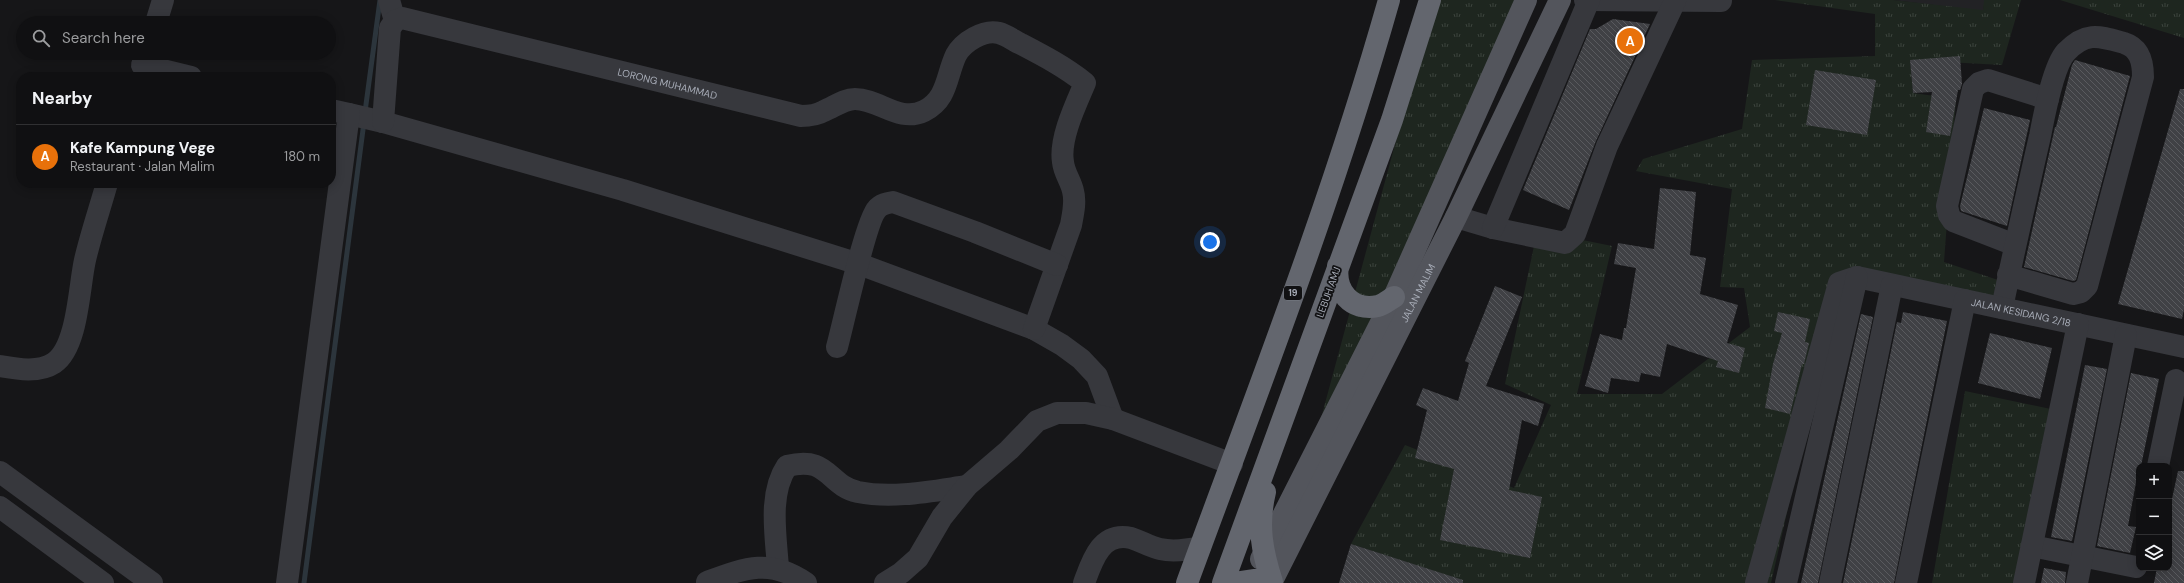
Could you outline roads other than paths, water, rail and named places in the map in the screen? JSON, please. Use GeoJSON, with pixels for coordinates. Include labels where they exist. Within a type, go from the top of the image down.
{"type":"FeatureCollection","features":[{"type":"Feature","properties":{"kind":"highway","name":"19"},"geometry":{"type":"LineString","coordinates":[[1187,583],[1232,464],[1338,164],[1390,0]]}},
{"type":"Feature","properties":{"kind":"highway","name":"LEBUH AMJ"},"geometry":{"type":"LineString","coordinates":[[1222,583],[1392,120],[1430,0]]}},
{"type":"Feature","properties":{"kind":"highway"},"geometry":{"type":"LineString","coordinates":[[1339,261],[1336,276],[1340,289],[1348,300],[1363,307],[1379,306],[1394,297]]}},
{"type":"Feature","properties":{"kind":"highway"},"geometry":{"type":"LineString","coordinates":[[1260,582],[1262,514],[1265,494],[1292,392]]}},
{"type":"Feature","properties":{"kind":"main road","name":"JALAN MALIM"},"geometry":{"type":"LineString","coordinates":[[1262,552],[1394,297],[1526,0]]}},
{"type":"Feature","properties":{"kind":"main road","name":"JALAN MALIM"},"geometry":{"type":"LineString","coordinates":[[1260,582],[1456,218],[1560,0]]}},
{"type":"Feature","properties":{"kind":"street"},"geometry":{"type":"LineString","coordinates":[[158,16],[163,0]]}},
{"type":"Feature","properties":{"kind":"street"},"geometry":{"type":"LineString","coordinates":[[287,583],[359,116],[390,28],[395,21],[389,0]]}},
{"type":"Feature","properties":{"kind":"street"},"geometry":{"type":"LineString","coordinates":[[1585,0],[1721,1]]}},
{"type":"Feature","properties":{"kind":"street"},"geometry":{"type":"LineString","coordinates":[[1494,228],[1588,0]]}},
{"type":"Feature","properties":{"kind":"street"},"geometry":{"type":"LineString","coordinates":[[1456,218],[1494,228],[1565,243],[1575,234],[1607,146],[1675,0]]}},
{"type":"Feature","properties":{"kind":"street","name":"LORONG MUHAMMAD"},"geometry":{"type":"LineString","coordinates":[[395,21],[402,18],[801,116],[823,112],[842,102],[854,99],[866,101],[890,111],[907,114],[922,112],[934,105],[944,94],[956,55],[965,44],[975,38],[998,32],[1067,68],[1085,83],[1063,146],[1062,161],[1073,191],[1074,209],[1071,224],[1057,265]]}},
{"type":"Feature","properties":{"kind":"street"},"geometry":{"type":"LineString","coordinates":[[2002,308],[2008,275],[2048,99],[2059,65],[2065,53],[2084,39],[2097,35],[2129,45],[2138,52],[2143,64],[2144,77],[2087,286],[2081,292],[2073,294],[2008,275]]}},
{"type":"Feature","properties":{"kind":"street"},"geometry":{"type":"LineString","coordinates":[[142,65],[171,72]]}},
{"type":"Feature","properties":{"kind":"street"},"geometry":{"type":"LineString","coordinates":[[2015,245],[1953,221],[1949,214],[1947,206],[1973,88],[1979,82],[1988,80],[2048,99]]}},
{"type":"Feature","properties":{"kind":"street"},"geometry":{"type":"LineString","coordinates":[[359,116],[623,190],[858,264],[1034,329],[1062,345],[1080,359],[1097,376],[1113,419]]}},
{"type":"Feature","properties":{"kind":"street"},"geometry":{"type":"LineString","coordinates":[[0,366],[35,369],[53,363],[62,354],[74,320],[85,260],[106,188]]}},
{"type":"Feature","properties":{"kind":"street"},"geometry":{"type":"LineString","coordinates":[[837,347],[858,264],[876,210],[884,203],[893,202],[975,232],[1057,265],[1034,329]]}},
{"type":"Feature","properties":{"kind":"street"},"geometry":{"type":"LineString","coordinates":[[1756,583],[1833,299],[1839,282],[1858,277],[1786,583]]}},
{"type":"Feature","properties":{"kind":"street","name":"JALAN KESIDANG 2/18"},"geometry":{"type":"LineString","coordinates":[[1858,277],[2184,347]]}},
{"type":"Feature","properties":{"kind":"street"},"geometry":{"type":"LineString","coordinates":[[1830,583],[1892,285]]}},
{"type":"Feature","properties":{"kind":"street"},"geometry":{"type":"LineString","coordinates":[[1906,583],[1965,300]]}},
{"type":"Feature","properties":{"kind":"street"},"geometry":{"type":"LineString","coordinates":[[2024,583],[2078,324]]}},
{"type":"Feature","properties":{"kind":"street"},"geometry":{"type":"LineString","coordinates":[[2078,583],[2126,335]]}},
{"type":"Feature","properties":{"kind":"street"},"geometry":{"type":"LineString","coordinates":[[2159,463],[2176,380]]}},
{"type":"Feature","properties":{"kind":"street"},"geometry":{"type":"LineString","coordinates":[[886,583],[901,573],[918,558],[942,517],[967,486],[1009,450],[1037,421],[1057,413],[1086,413],[1113,419],[1232,464]]}},
{"type":"Feature","properties":{"kind":"street"},"geometry":{"type":"LineString","coordinates":[[778,568],[776,495],[779,478],[786,466],[800,462],[815,465],[856,491],[874,494],[929,492],[967,486]]}},
{"type":"Feature","properties":{"kind":"street"},"geometry":{"type":"LineString","coordinates":[[0,472],[152,583]]}},
{"type":"Feature","properties":{"kind":"street"},"geometry":{"type":"LineString","coordinates":[[0,507],[103,583]]}},
{"type":"Feature","properties":{"kind":"street"},"geometry":{"type":"LineString","coordinates":[[1084,583],[1093,558],[1099,547],[1108,540],[1120,537],[1131,538],[1161,550],[1184,550],[1200,547]]}},
{"type":"Feature","properties":{"kind":"street"},"geometry":{"type":"LineString","coordinates":[[2032,546],[2136,568]]}},
{"type":"Feature","properties":{"kind":"street"},"geometry":{"type":"LineString","coordinates":[[707,582],[735,572],[757,568],[778,568],[794,575],[806,583]]}},
{"type":"Feature","properties":{"kind":"waterway"},"geometry":{"type":"LineString","coordinates":[[365,112],[380,0]]}},
{"type":"Feature","properties":{"kind":"waterway"},"geometry":{"type":"LineString","coordinates":[[304,583],[364,122]]}},
{"type":"Feature","properties":{"kind":"place","name":"Kafe Kampung Vege"},"geometry":{"type":"Point","coordinates":[1630,41]}}]}
